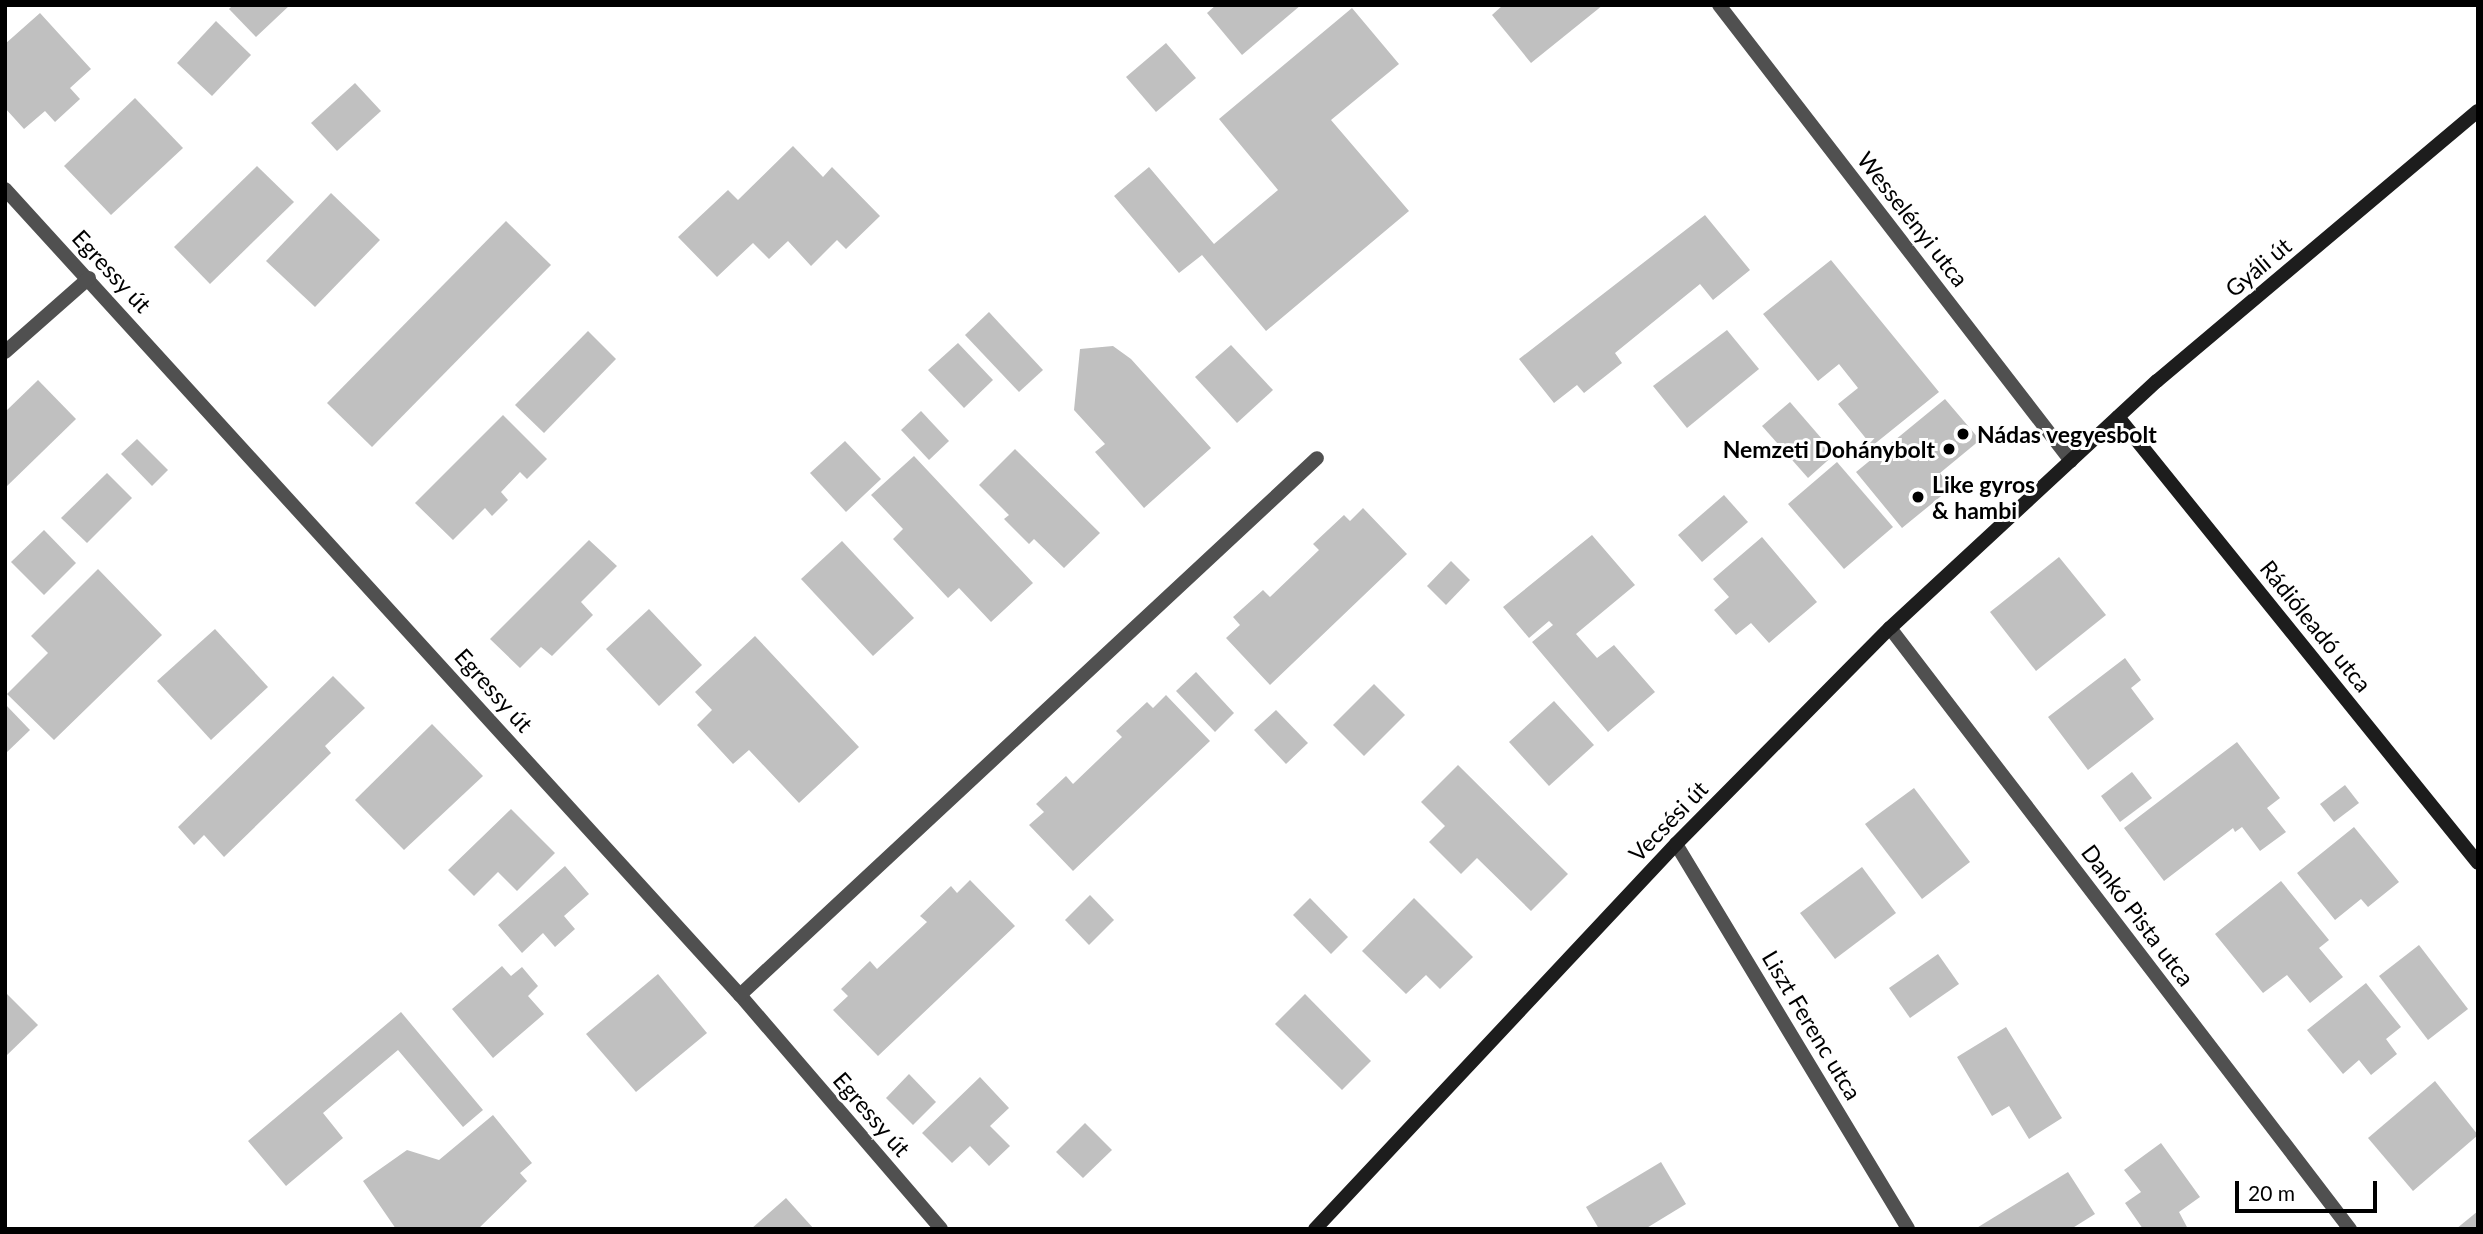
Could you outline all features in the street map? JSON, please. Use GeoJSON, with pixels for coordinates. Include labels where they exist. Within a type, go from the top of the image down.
{"type":"FeatureCollection","features":[{"type":"Feature","properties":{"kind":"main road","name":"Gyáli út"},"geometry":{"type":"LineString","coordinates":[[2071,461],[2118,417],[2478,111]]}},
{"type":"Feature","properties":{"kind":"main road","name":"Rádióleadó utca"},"geometry":{"type":"LineString","coordinates":[[2118,417],[2478,863]]}},
{"type":"Feature","properties":{"kind":"main road","name":"Vecsési út"},"geometry":{"type":"LineString","coordinates":[[1315,1229],[1676,844],[1890,628],[2071,461]]}},
{"type":"Feature","properties":{"kind":"street","name":"Wesselényi utca"},"geometry":{"type":"LineString","coordinates":[[1719,5],[2071,461]]}},
{"type":"Feature","properties":{"kind":"street","name":"Egressy út"},"geometry":{"type":"LineString","coordinates":[[5,190],[89,278],[740,995],[941,1229]]}},
{"type":"Feature","properties":{"kind":"street"},"geometry":{"type":"LineString","coordinates":[[5,352],[89,278]]}},
{"type":"Feature","properties":{"kind":"street"},"geometry":{"type":"LineString","coordinates":[[740,995],[1317,458]]}},
{"type":"Feature","properties":{"kind":"street","name":"Dankó Pista utca"},"geometry":{"type":"LineString","coordinates":[[1890,628],[2350,1229]]}},
{"type":"Feature","properties":{"kind":"street","name":"Liszt Ferenc utca"},"geometry":{"type":"LineString","coordinates":[[1676,844],[1908,1229]]}},
{"type":"Feature","properties":{"kind":"building"},"geometry":{"type":"Polygon","coordinates":[[[233,5],[290,5],[256,37],[229,9],[233,5]]]}},
{"type":"Feature","properties":{"kind":"building"},"geometry":{"type":"Polygon","coordinates":[[[1216,5],[1301,5],[1242,55],[1207,13],[1216,5]]]}},
{"type":"Feature","properties":{"kind":"building"},"geometry":{"type":"Polygon","coordinates":[[[1503,5],[1603,5],[1531,63],[1492,15],[1503,5]]]}},
{"type":"Feature","properties":{"kind":"building"},"geometry":{"type":"Polygon","coordinates":[[[1352,8],[1399,64],[1331,120],[1409,211],[1266,331],[1202,255],[1179,273],[1114,196],[1149,167],[1214,244],[1278,190],[1219,119],[1352,8]]]}},
{"type":"Feature","properties":{"kind":"building"},"geometry":{"type":"Polygon","coordinates":[[[40,13],[91,69],[70,88],[80,99],[55,122],[45,111],[24,129],[5,108],[5,44],[40,13]]]}},
{"type":"Feature","properties":{"kind":"building"},"geometry":{"type":"Polygon","coordinates":[[[216,21],[251,55],[212,96],[177,63],[216,21]]]}},
{"type":"Feature","properties":{"kind":"building"},"geometry":{"type":"Polygon","coordinates":[[[1166,43],[1196,78],[1156,112],[1126,77],[1166,43]]]}},
{"type":"Feature","properties":{"kind":"building"},"geometry":{"type":"Polygon","coordinates":[[[355,83],[381,111],[337,151],[311,123],[355,83]]]}},
{"type":"Feature","properties":{"kind":"building"},"geometry":{"type":"Polygon","coordinates":[[[135,98],[183,148],[111,215],[64,166],[135,98]]]}},
{"type":"Feature","properties":{"kind":"building"},"geometry":{"type":"Polygon","coordinates":[[[793,146],[823,177],[832,167],[880,216],[846,249],[837,240],[811,266],[788,241],[769,259],[753,243],[717,277],[678,237],[728,190],[738,200],[793,146]]]}},
{"type":"Feature","properties":{"kind":"building"},"geometry":{"type":"Polygon","coordinates":[[[257,166],[294,202],[210,284],[174,247],[257,166]]]}},
{"type":"Feature","properties":{"kind":"building"},"geometry":{"type":"Polygon","coordinates":[[[331,193],[380,240],[315,307],[266,261],[331,193]]]}},
{"type":"Feature","properties":{"kind":"building"},"geometry":{"type":"Polygon","coordinates":[[[1705,215],[1750,270],[1713,300],[1700,284],[1615,353],[1622,363],[1584,393],[1577,385],[1554,403],[1519,359],[1705,215]]]}},
{"type":"Feature","properties":{"kind":"building"},"geometry":{"type":"Polygon","coordinates":[[[506,221],[551,265],[372,447],[327,403],[506,221]]]}},
{"type":"Feature","properties":{"kind":"building"},"geometry":{"type":"Polygon","coordinates":[[[1831,260],[1939,392],[1872,446],[1838,404],[1858,388],[1839,364],[1818,381],[1763,314],[1831,260]]]}},
{"type":"Feature","properties":{"kind":"building"},"geometry":{"type":"Polygon","coordinates":[[[989,312],[1043,370],[1019,392],[965,335],[989,312]]]}},
{"type":"Feature","properties":{"kind":"building"},"geometry":{"type":"Polygon","coordinates":[[[1727,330],[1759,369],[1687,428],[1653,386],[1727,330]]]}},
{"type":"Feature","properties":{"kind":"building"},"geometry":{"type":"Polygon","coordinates":[[[588,331],[616,359],[544,433],[515,405],[588,331]]]}},
{"type":"Feature","properties":{"kind":"building"},"geometry":{"type":"Polygon","coordinates":[[[958,343],[993,380],[964,408],[928,370],[958,343]]]}},
{"type":"Feature","properties":{"kind":"building"},"geometry":{"type":"Polygon","coordinates":[[[1231,345],[1273,390],[1237,423],[1195,377],[1231,345]]]}},
{"type":"Feature","properties":{"kind":"building"},"geometry":{"type":"Polygon","coordinates":[[[1113,346],[1131,359],[1211,448],[1144,508],[1095,452],[1105,444],[1074,410],[1080,349],[1113,346]]]}},
{"type":"Feature","properties":{"kind":"building"},"geometry":{"type":"Polygon","coordinates":[[[38,380],[76,419],[5,488],[5,412],[38,380]]]}},
{"type":"Feature","properties":{"kind":"building"},"geometry":{"type":"Polygon","coordinates":[[[1945,399],[1980,440],[1940,473],[1951,488],[1902,528],[1856,472],[1945,399]]]}},
{"type":"Feature","properties":{"kind":"building"},"geometry":{"type":"Polygon","coordinates":[[[1790,402],[1835,454],[1808,478],[1762,426],[1790,402]]]}},
{"type":"Feature","properties":{"kind":"building"},"geometry":{"type":"Polygon","coordinates":[[[921,411],[949,441],[929,460],[901,430],[921,411]]]}},
{"type":"Feature","properties":{"kind":"building"},"geometry":{"type":"Polygon","coordinates":[[[503,415],[547,459],[527,479],[520,472],[501,492],[508,500],[492,516],[485,508],[453,540],[415,503],[503,415]]]}},
{"type":"Feature","properties":{"kind":"building"},"geometry":{"type":"Polygon","coordinates":[[[137,439],[168,470],[152,486],[121,454],[137,439]]]}},
{"type":"Feature","properties":{"kind":"building"},"geometry":{"type":"Polygon","coordinates":[[[845,441],[881,479],[846,512],[810,473],[845,441]]]}},
{"type":"Feature","properties":{"kind":"building"},"geometry":{"type":"Polygon","coordinates":[[[1015,449],[1100,533],[1064,568],[1034,539],[1029,544],[1004,519],[1009,515],[979,485],[1015,449]]]}},
{"type":"Feature","properties":{"kind":"building"},"geometry":{"type":"Polygon","coordinates":[[[914,456],[1033,583],[991,622],[959,588],[948,598],[893,539],[903,529],[871,495],[914,456]]]}},
{"type":"Feature","properties":{"kind":"building"},"geometry":{"type":"Polygon","coordinates":[[[1837,462],[1893,527],[1844,569],[1788,504],[1837,462]]]}},
{"type":"Feature","properties":{"kind":"building"},"geometry":{"type":"Polygon","coordinates":[[[107,473],[132,498],[87,543],[61,518],[107,473]]]}},
{"type":"Feature","properties":{"kind":"building"},"geometry":{"type":"Polygon","coordinates":[[[1724,495],[1748,522],[1702,562],[1678,535],[1724,495]]]}},
{"type":"Feature","properties":{"kind":"building"},"geometry":{"type":"Polygon","coordinates":[[[1363,508],[1407,554],[1270,685],[1226,638],[1240,625],[1233,617],[1263,590],[1270,597],[1319,550],[1313,544],[1344,515],[1350,521],[1363,508]]]}},
{"type":"Feature","properties":{"kind":"building"},"geometry":{"type":"Polygon","coordinates":[[[44,530],[76,563],[44,595],[11,562],[44,530]]]}},
{"type":"Feature","properties":{"kind":"building"},"geometry":{"type":"Polygon","coordinates":[[[1592,535],[1635,585],[1576,634],[1597,658],[1614,645],[1655,692],[1608,732],[1532,642],[1553,625],[1549,621],[1529,638],[1503,607],[1592,535]]]}},
{"type":"Feature","properties":{"kind":"building"},"geometry":{"type":"Polygon","coordinates":[[[1762,537],[1817,602],[1769,643],[1751,623],[1736,635],[1714,610],[1729,597],[1713,579],[1762,537]]]}},
{"type":"Feature","properties":{"kind":"building"},"geometry":{"type":"Polygon","coordinates":[[[589,540],[617,566],[581,602],[593,615],[552,656],[541,647],[520,668],[490,639],[589,540]]]}},
{"type":"Feature","properties":{"kind":"building"},"geometry":{"type":"Polygon","coordinates":[[[842,541],[914,618],[873,656],[801,579],[842,541]]]}},
{"type":"Feature","properties":{"kind":"building"},"geometry":{"type":"Polygon","coordinates":[[[2059,557],[2106,615],[2036,671],[1990,612],[2059,557]]]}},
{"type":"Feature","properties":{"kind":"building"},"geometry":{"type":"Polygon","coordinates":[[[1451,561],[1470,580],[1446,605],[1427,586],[1451,561]]]}},
{"type":"Feature","properties":{"kind":"building"},"geometry":{"type":"Polygon","coordinates":[[[98,569],[162,635],[54,740],[7,694],[48,653],[31,636],[98,569]]]}},
{"type":"Feature","properties":{"kind":"building"},"geometry":{"type":"Polygon","coordinates":[[[649,609],[702,665],[659,706],[606,649],[649,609]]]}},
{"type":"Feature","properties":{"kind":"building"},"geometry":{"type":"Polygon","coordinates":[[[215,629],[268,687],[211,740],[157,681],[215,629]]]}},
{"type":"Feature","properties":{"kind":"building"},"geometry":{"type":"Polygon","coordinates":[[[755,636],[859,747],[799,803],[749,750],[733,764],[697,725],[712,710],[695,692],[755,636]]]}},
{"type":"Feature","properties":{"kind":"building"},"geometry":{"type":"Polygon","coordinates":[[[2125,658],[2141,680],[2131,688],[2154,719],[2088,770],[2048,717],[2125,658]]]}},
{"type":"Feature","properties":{"kind":"building"},"geometry":{"type":"Polygon","coordinates":[[[1196,672],[1234,713],[1215,732],[1176,691],[1196,672]]]}},
{"type":"Feature","properties":{"kind":"building"},"geometry":{"type":"Polygon","coordinates":[[[333,676],[365,708],[325,746],[331,753],[224,857],[204,835],[194,845],[178,827],[333,676]]]}},
{"type":"Feature","properties":{"kind":"building"},"geometry":{"type":"Polygon","coordinates":[[[1374,684],[1405,715],[1364,756],[1333,725],[1374,684]]]}},
{"type":"Feature","properties":{"kind":"building"},"geometry":{"type":"Polygon","coordinates":[[[1166,695],[1210,741],[1073,871],[1029,825],[1044,812],[1036,804],[1066,776],[1073,784],[1122,737],[1116,731],[1147,702],[1153,708],[1166,695]]]}},
{"type":"Feature","properties":{"kind":"building"},"geometry":{"type":"Polygon","coordinates":[[[1554,701],[1594,745],[1549,786],[1509,742],[1554,701]]]}},
{"type":"Feature","properties":{"kind":"building"},"geometry":{"type":"Polygon","coordinates":[[[5,704],[30,730],[5,754],[5,704]]]}},
{"type":"Feature","properties":{"kind":"building"},"geometry":{"type":"Polygon","coordinates":[[[1276,710],[1308,743],[1286,764],[1254,730],[1276,710]]]}},
{"type":"Feature","properties":{"kind":"building"},"geometry":{"type":"Polygon","coordinates":[[[432,724],[483,776],[404,850],[355,800],[432,724]]]}},
{"type":"Feature","properties":{"kind":"building"},"geometry":{"type":"Polygon","coordinates":[[[2237,742],[2280,798],[2267,808],[2286,832],[2260,851],[2242,827],[2235,832],[2233,828],[2164,881],[2124,828],[2237,742]]]}},
{"type":"Feature","properties":{"kind":"building"},"geometry":{"type":"Polygon","coordinates":[[[1458,765],[1568,874],[1531,911],[1477,858],[1461,874],[1429,842],[1445,826],[1421,802],[1458,765]]]}},
{"type":"Feature","properties":{"kind":"building"},"geometry":{"type":"Polygon","coordinates":[[[2132,772],[2152,798],[2120,822],[2101,796],[2132,772]]]}},
{"type":"Feature","properties":{"kind":"building"},"geometry":{"type":"Polygon","coordinates":[[[2345,785],[2359,803],[2334,822],[2320,804],[2345,785]]]}},
{"type":"Feature","properties":{"kind":"building"},"geometry":{"type":"Polygon","coordinates":[[[1914,788],[1970,862],[1922,899],[1865,824],[1914,788]]]}},
{"type":"Feature","properties":{"kind":"building"},"geometry":{"type":"Polygon","coordinates":[[[511,809],[555,853],[517,891],[498,872],[474,896],[448,870],[511,809]]]}},
{"type":"Feature","properties":{"kind":"building"},"geometry":{"type":"Polygon","coordinates":[[[2354,827],[2399,882],[2368,907],[2361,899],[2335,920],[2297,873],[2354,827]]]}},
{"type":"Feature","properties":{"kind":"building"},"geometry":{"type":"Polygon","coordinates":[[[565,866],[589,894],[564,916],[575,929],[555,947],[543,933],[522,953],[498,925],[565,866]]]}},
{"type":"Feature","properties":{"kind":"building"},"geometry":{"type":"Polygon","coordinates":[[[1862,867],[1896,913],[1835,959],[1800,913],[1862,867]]]}},
{"type":"Feature","properties":{"kind":"building"},"geometry":{"type":"Polygon","coordinates":[[[970,880],[1015,926],[878,1056],[833,1010],[848,996],[841,989],[870,961],[877,969],[927,922],[920,916],[951,886],[957,893],[970,880]]]}},
{"type":"Feature","properties":{"kind":"building"},"geometry":{"type":"Polygon","coordinates":[[[2281,881],[2329,940],[2319,948],[2343,977],[2310,1003],[2287,975],[2263,993],[2215,934],[2281,881]]]}},
{"type":"Feature","properties":{"kind":"building"},"geometry":{"type":"Polygon","coordinates":[[[1090,895],[1114,920],[1089,945],[1065,920],[1090,895]]]}},
{"type":"Feature","properties":{"kind":"building"},"geometry":{"type":"Polygon","coordinates":[[[1310,898],[1348,937],[1331,954],[1293,915],[1310,898]]]}},
{"type":"Feature","properties":{"kind":"building"},"geometry":{"type":"Polygon","coordinates":[[[1414,898],[1473,957],[1440,989],[1426,975],[1406,994],[1362,951],[1414,898]]]}},
{"type":"Feature","properties":{"kind":"building"},"geometry":{"type":"Polygon","coordinates":[[[2419,945],[2468,1009],[2428,1040],[2379,976],[2419,945]]]}},
{"type":"Feature","properties":{"kind":"building"},"geometry":{"type":"Polygon","coordinates":[[[1938,954],[1959,984],[1910,1018],[1889,988],[1938,954]]]}},
{"type":"Feature","properties":{"kind":"building"},"geometry":{"type":"Polygon","coordinates":[[[502,966],[511,976],[522,967],[538,986],[528,996],[544,1014],[493,1058],[452,1009],[502,966]]]}},
{"type":"Feature","properties":{"kind":"building"},"geometry":{"type":"Polygon","coordinates":[[[658,974],[707,1033],[636,1092],[586,1034],[658,974]]]}},
{"type":"Feature","properties":{"kind":"building"},"geometry":{"type":"Polygon","coordinates":[[[2366,983],[2401,1027],[2386,1039],[2397,1054],[2371,1075],[2359,1060],[2343,1074],[2307,1030],[2366,983]]]}},
{"type":"Feature","properties":{"kind":"building"},"geometry":{"type":"Polygon","coordinates":[[[5,992],[38,1025],[5,1057],[5,992]]]}},
{"type":"Feature","properties":{"kind":"building"},"geometry":{"type":"Polygon","coordinates":[[[1305,994],[1371,1061],[1342,1090],[1275,1024],[1305,994]]]}},
{"type":"Feature","properties":{"kind":"building"},"geometry":{"type":"Polygon","coordinates":[[[401,1012],[483,1110],[463,1127],[398,1050],[323,1113],[343,1138],[286,1186],[248,1141],[401,1012]]]}},
{"type":"Feature","properties":{"kind":"building"},"geometry":{"type":"Polygon","coordinates":[[[2006,1027],[2062,1118],[2029,1139],[2009,1106],[1992,1116],[1957,1057],[2006,1027]]]}},
{"type":"Feature","properties":{"kind":"building"},"geometry":{"type":"Polygon","coordinates":[[[909,1074],[936,1102],[913,1125],[886,1098],[909,1074]]]}},
{"type":"Feature","properties":{"kind":"building"},"geometry":{"type":"Polygon","coordinates":[[[980,1077],[1009,1108],[990,1126],[1010,1146],[989,1166],[970,1146],[952,1163],[922,1133],[980,1077]]]}},
{"type":"Feature","properties":{"kind":"building"},"geometry":{"type":"Polygon","coordinates":[[[2435,1081],[2478,1135],[2413,1191],[2368,1138],[2435,1081]]]}},
{"type":"Feature","properties":{"kind":"building"},"geometry":{"type":"Polygon","coordinates":[[[493,1115],[532,1163],[520,1173],[527,1181],[478,1229],[396,1229],[363,1181],[407,1150],[439,1160],[493,1115]]]}},
{"type":"Feature","properties":{"kind":"building"},"geometry":{"type":"Polygon","coordinates":[[[1085,1123],[1112,1150],[1083,1178],[1056,1152],[1085,1123]]]}},
{"type":"Feature","properties":{"kind":"building"},"geometry":{"type":"Polygon","coordinates":[[[2161,1143],[2200,1197],[2179,1212],[2188,1229],[2143,1229],[2125,1203],[2141,1192],[2124,1170],[2161,1143]]]}},
{"type":"Feature","properties":{"kind":"building"},"geometry":{"type":"Polygon","coordinates":[[[1661,1162],[1686,1204],[1645,1229],[1599,1229],[1586,1207],[1661,1162]]]}},
{"type":"Feature","properties":{"kind":"building"},"geometry":{"type":"Polygon","coordinates":[[[2068,1172],[2095,1214],[2071,1229],[1975,1229],[2068,1172]]]}},
{"type":"Feature","properties":{"kind":"building"},"geometry":{"type":"Polygon","coordinates":[[[786,1198],[814,1229],[751,1229],[786,1198]]]}},
{"type":"Feature","properties":{"kind":"building"},"geometry":{"type":"Polygon","coordinates":[[[2478,1211],[2478,1229],[2456,1229],[2478,1211]]]}},
{"type":"Feature","properties":{"kind":"place","name":"Nádas vegyesbolt"},"geometry":{"type":"Point","coordinates":[1963,434]}},
{"type":"Feature","properties":{"kind":"place","name":"Nemzeti Dohánybolt"},"geometry":{"type":"Point","coordinates":[1949,449]}},
{"type":"Feature","properties":{"kind":"place","name":"Like gyros & hambi"},"geometry":{"type":"Point","coordinates":[1918,497]}}]}
